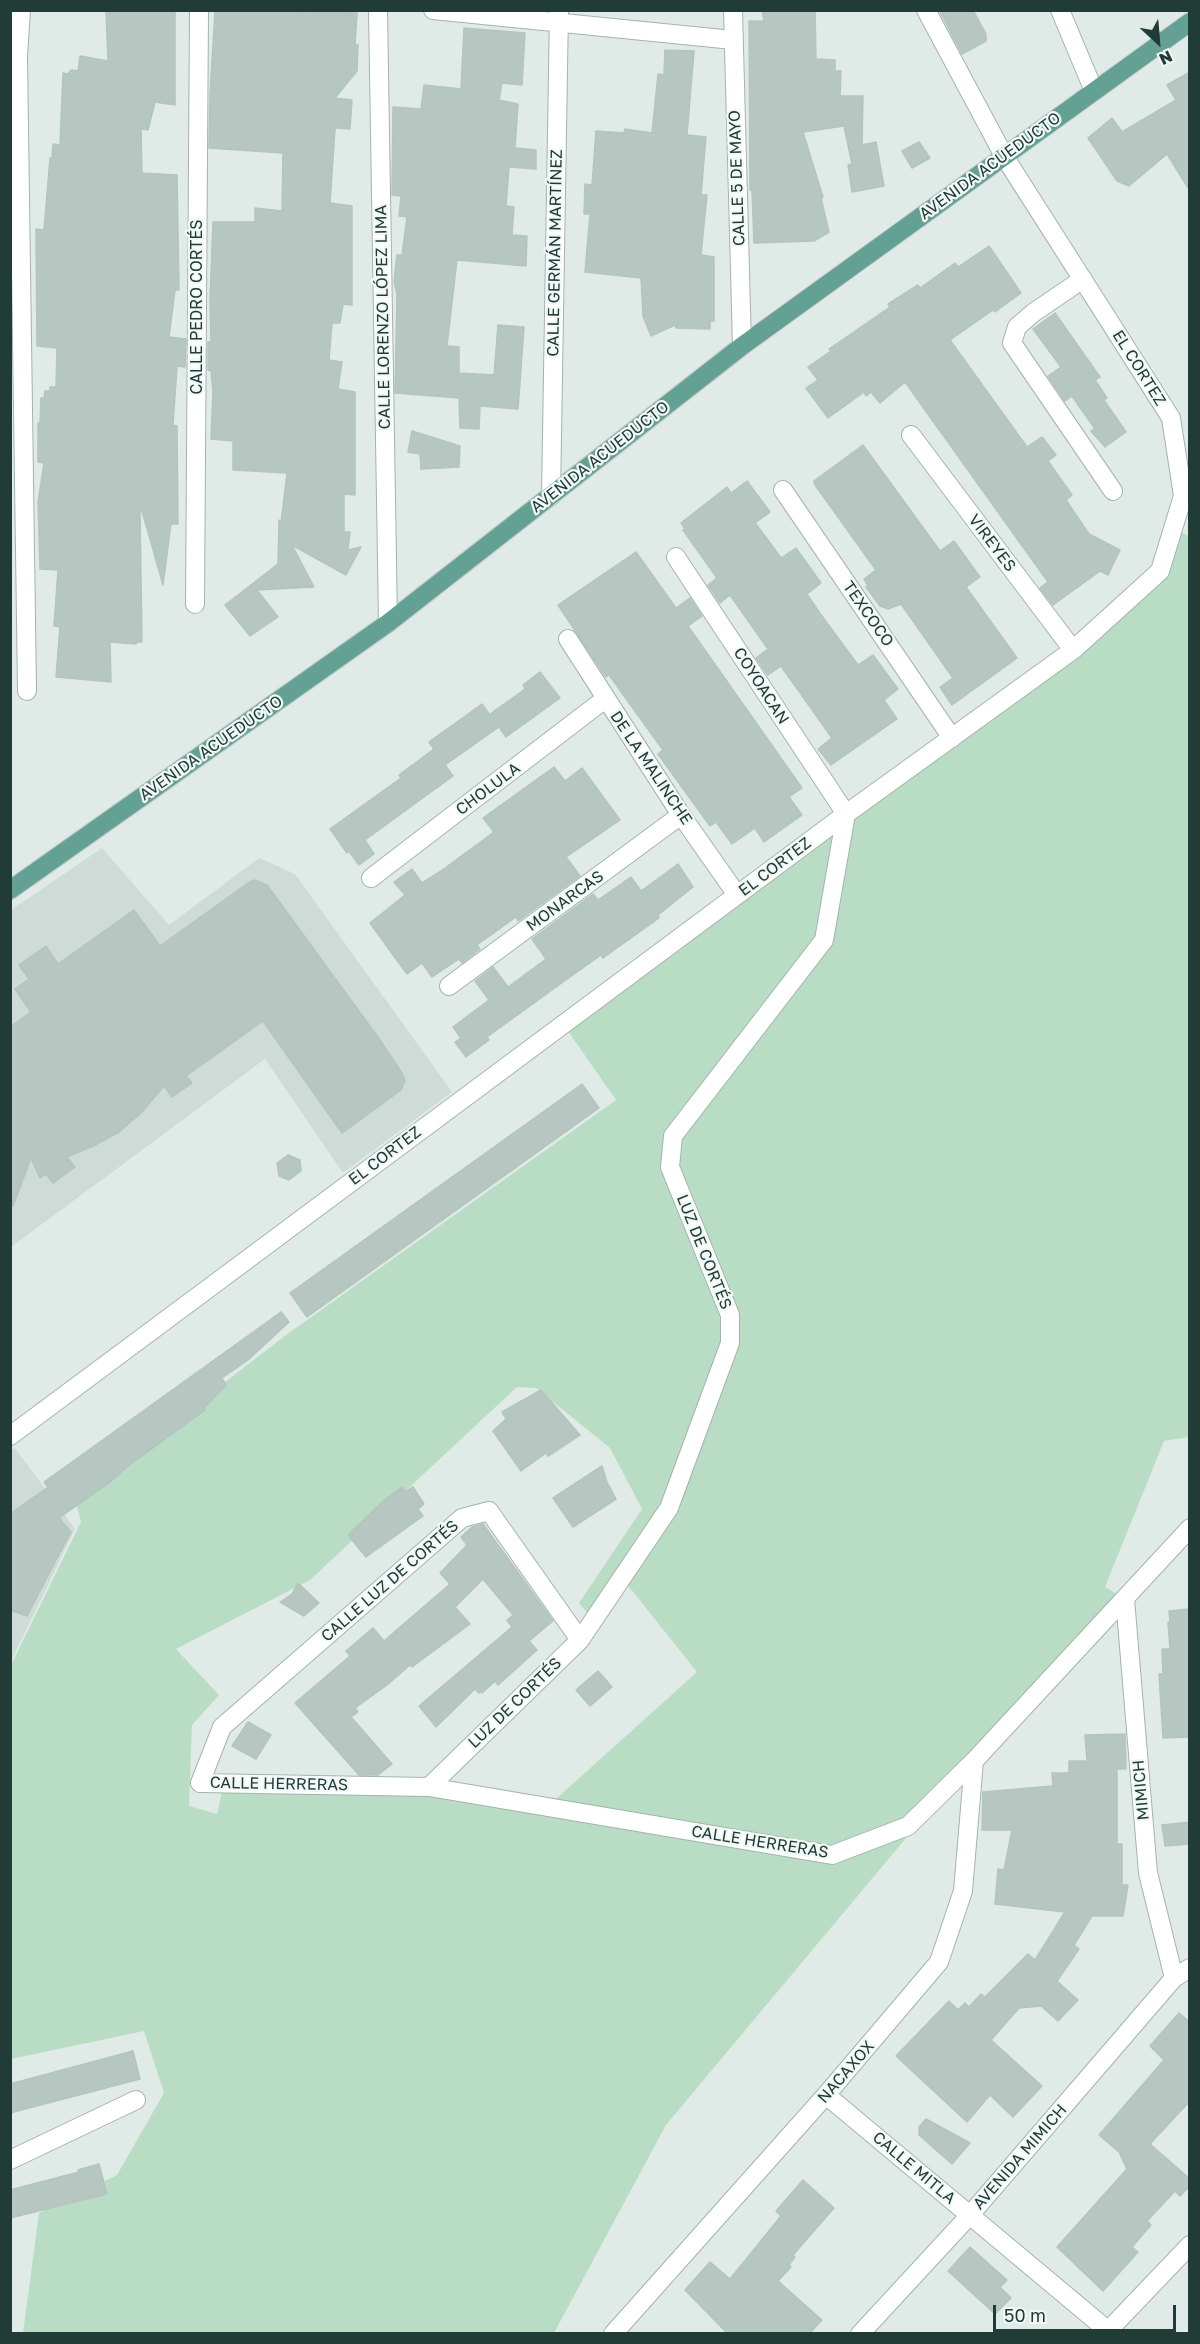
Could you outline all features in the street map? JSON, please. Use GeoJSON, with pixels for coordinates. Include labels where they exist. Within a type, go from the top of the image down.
{"type":"FeatureCollection","features":[{"type":"Feature","properties":{"kind":"main road","name":"AVENIDA ACUEDUCTO"},"geometry":{"type":"LineString","coordinates":[[10,890],[388,623],[742,346],[1190,22]]}},
{"type":"Feature","properties":{"kind":"street"},"geometry":{"type":"LineString","coordinates":[[21,10],[14,56],[27,691]]}},
{"type":"Feature","properties":{"kind":"street","name":"CALLE PEDRO CORTÉS"},"geometry":{"type":"LineString","coordinates":[[195,604],[199,10]]}},
{"type":"Feature","properties":{"kind":"street","name":"CALLE LORENZO LÓPEZ LIMA"},"geometry":{"type":"LineString","coordinates":[[378,10],[388,623]]}},
{"type":"Feature","properties":{"kind":"street"},"geometry":{"type":"LineString","coordinates":[[433,10],[559,17],[733,40]]}},
{"type":"Feature","properties":{"kind":"street","name":"CALLE 5 DE MAYO"},"geometry":{"type":"LineString","coordinates":[[733,10],[742,346]]}},
{"type":"Feature","properties":{"kind":"street","name":"EL CORTEZ"},"geometry":{"type":"LineString","coordinates":[[10,1436],[846,814],[1074,650],[1160,571],[1183,496],[1171,418],[1004,156],[926,10]]}},
{"type":"Feature","properties":{"kind":"street"},"geometry":{"type":"LineString","coordinates":[[1060,10],[1094,92]]}},
{"type":"Feature","properties":{"kind":"street","name":"CALLE GERMÁN MARTÍNEZ"},"geometry":{"type":"LineString","coordinates":[[551,496],[559,17]]}},
{"type":"Feature","properties":{"kind":"street"},"geometry":{"type":"LineString","coordinates":[[1083,279],[1033,313],[1017,327],[1012,343],[1113,491]]}},
{"type":"Feature","properties":{"kind":"street","name":"VIREYES"},"geometry":{"type":"LineString","coordinates":[[911,435],[1074,650]]}},
{"type":"Feature","properties":{"kind":"street","name":"TEXCOCO"},"geometry":{"type":"LineString","coordinates":[[783,490],[952,738]]}},
{"type":"Feature","properties":{"kind":"street","name":"COYOACAN"},"geometry":{"type":"LineString","coordinates":[[676,557],[846,814]]}},
{"type":"Feature","properties":{"kind":"street","name":"DE LA MALINCHE"},"geometry":{"type":"LineString","coordinates":[[567,639],[681,816],[737,895]]}},
{"type":"Feature","properties":{"kind":"street","name":"CHOLULA"},"geometry":{"type":"LineString","coordinates":[[371,878],[605,699]]}},
{"type":"Feature","properties":{"kind":"street","name":"LUZ DE CORTÉS"},"geometry":{"type":"LineString","coordinates":[[429,1787],[580,1640],[669,1508],[730,1343],[730,1315],[669,1167],[673,1136],[824,940],[846,814]]}},
{"type":"Feature","properties":{"kind":"street","name":"MONARCAS"},"geometry":{"type":"LineString","coordinates":[[448,987],[681,816]]}},
{"type":"Feature","properties":{"kind":"street","name":"CALLE LUZ DE CORTÉS"},"geometry":{"type":"LineString","coordinates":[[200,1783],[222,1727],[462,1518],[489,1511],[580,1640]]}},
{"type":"Feature","properties":{"kind":"street","name":"CALLE HERRERAS"},"geometry":{"type":"LineString","coordinates":[[200,1783],[429,1787],[832,1855],[908,1826],[974,1761],[1190,1528]]}},
{"type":"Feature","properties":{"kind":"street","name":"MIMICH"},"geometry":{"type":"LineString","coordinates":[[1125,1599],[1148,1873],[1182,1973]]}},
{"type":"Feature","properties":{"kind":"street","name":"NACAXOX"},"geometry":{"type":"LineString","coordinates":[[613,2334],[661,2283],[826,2095],[939,1962],[963,1891],[974,1761]]}},
{"type":"Feature","properties":{"kind":"street","name":"AVENIDA MIMICH"},"geometry":{"type":"LineString","coordinates":[[860,2334],[970,2216],[1182,1973]]}},
{"type":"Feature","properties":{"kind":"street","name":"CALLE MITLA"},"geometry":{"type":"LineString","coordinates":[[826,2095],[1109,2332]]}},
{"type":"Feature","properties":{"kind":"street"},"geometry":{"type":"LineString","coordinates":[[10,2160],[136,2100]]}},
{"type":"Feature","properties":{"kind":"street"},"geometry":{"type":"LineString","coordinates":[[1109,2332],[1190,2245]]}},
{"type":"Feature","properties":{"kind":"shaded area"},"geometry":{"type":"Polygon","coordinates":[[[102,848],[169,925],[259,858],[295,874],[452,1092],[343,1173],[265,1059],[11,1247],[11,910],[102,848]]]}},
{"type":"Feature","properties":{"kind":"shaded area"},"geometry":{"type":"Polygon","coordinates":[[[15,1448],[75,1529],[11,1661],[10,1451],[15,1448]]]}},
{"type":"Feature","properties":{"kind":"green space"},"geometry":{"type":"Polygon","coordinates":[[[1173,528],[1189,536],[1189,1437],[1164,1441],[1105,1587],[1125,1599],[952,1783],[666,2125],[554,2333],[23,2333],[39,2213],[117,2175],[164,2093],[144,2031],[11,2059],[10,1667],[81,1522],[75,1498],[286,1335],[616,1100],[563,1024],[952,738],[1160,571],[1173,528]],[[517,1387],[310,1580],[176,1649],[219,1695],[192,1725],[189,1806],[217,1814],[224,1783],[429,1787],[547,1807],[697,1672],[622,1578],[593,1620],[579,1603],[642,1509],[610,1448],[536,1388],[517,1387]]]}},
{"type":"Feature","properties":{"kind":"building"},"geometry":{"type":"Polygon","coordinates":[[[106,10],[175,10],[175,105],[155,102],[148,130],[141,129],[142,173],[177,175],[179,290],[175,290],[169,337],[186,339],[185,367],[177,366],[173,425],[177,426],[178,524],[171,524],[163,585],[142,511],[140,511],[142,642],[136,644],[110,642],[111,682],[56,677],[60,627],[54,626],[58,570],[40,569],[38,502],[44,463],[38,462],[38,423],[40,424],[41,398],[44,398],[45,391],[50,391],[50,387],[56,387],[57,348],[37,346],[36,229],[44,230],[50,158],[52,158],[53,144],[60,145],[63,73],[68,74],[71,70],[78,71],[80,56],[108,61],[106,10]]]}},
{"type":"Feature","properties":{"kind":"building"},"geometry":{"type":"Polygon","coordinates":[[[215,10],[357,13],[355,45],[358,45],[357,71],[335,98],[352,100],[350,129],[335,128],[330,203],[352,206],[352,305],[343,304],[340,323],[332,323],[329,360],[342,362],[338,389],[355,392],[355,495],[344,494],[344,532],[350,532],[348,550],[361,547],[346,575],[292,545],[314,587],[257,590],[278,617],[250,636],[225,605],[278,564],[279,520],[281,523],[287,473],[233,470],[233,441],[211,439],[213,391],[211,371],[208,370],[208,342],[211,342],[213,222],[255,222],[255,208],[282,211],[283,153],[209,148],[215,10]]]}},
{"type":"Feature","properties":{"kind":"building"},"geometry":{"type":"Polygon","coordinates":[[[762,10],[815,10],[816,59],[835,60],[835,71],[841,71],[840,96],[863,96],[862,145],[876,142],[884,186],[852,192],[848,165],[852,164],[844,126],[803,132],[823,197],[821,198],[829,232],[814,241],[754,243],[752,190],[750,190],[749,21],[764,21],[762,10]]]}},
{"type":"Feature","properties":{"kind":"building"},"geometry":{"type":"Polygon","coordinates":[[[939,10],[973,10],[986,34],[986,41],[962,54],[939,10]]]}},
{"type":"Feature","properties":{"kind":"building"},"geometry":{"type":"Polygon","coordinates":[[[464,28],[525,33],[522,85],[502,83],[499,100],[518,104],[515,148],[536,150],[536,169],[509,167],[506,206],[514,207],[512,235],[527,236],[526,266],[457,260],[447,346],[459,347],[459,373],[494,375],[498,325],[524,327],[518,409],[480,406],[479,429],[460,428],[459,398],[395,393],[397,294],[394,281],[397,255],[402,255],[407,217],[399,216],[401,196],[392,195],[393,107],[421,109],[424,85],[461,89],[464,28]]]}},
{"type":"Feature","properties":{"kind":"building"},"geometry":{"type":"Polygon","coordinates":[[[665,50],[694,51],[687,135],[706,137],[701,195],[707,195],[701,255],[714,257],[714,321],[710,321],[710,329],[676,328],[675,325],[651,336],[643,316],[641,278],[585,272],[590,214],[584,214],[585,184],[592,185],[596,131],[624,133],[625,129],[652,133],[658,74],[664,75],[665,50]]]}},
{"type":"Feature","properties":{"kind":"building"},"geometry":{"type":"Polygon","coordinates":[[[1190,72],[1190,191],[1167,154],[1129,186],[1117,181],[1088,138],[1112,118],[1122,132],[1176,100],[1167,85],[1190,72]]]}},
{"type":"Feature","properties":{"kind":"building"},"geometry":{"type":"Polygon","coordinates":[[[919,142],[930,158],[912,168],[902,151],[919,142]]]}},
{"type":"Feature","properties":{"kind":"building"},"geometry":{"type":"Polygon","coordinates":[[[989,246],[1021,293],[950,340],[1027,447],[1042,437],[1056,455],[1048,461],[1072,495],[1066,500],[1089,534],[1120,550],[1108,575],[1100,571],[1053,605],[1040,588],[1048,582],[905,382],[880,403],[871,392],[866,396],[864,392],[828,418],[806,388],[818,380],[808,367],[831,351],[829,349],[890,307],[888,304],[918,285],[920,288],[955,263],[958,267],[989,246]]]}},
{"type":"Feature","properties":{"kind":"building"},"geometry":{"type":"Polygon","coordinates":[[[1055,313],[1100,377],[1095,380],[1107,398],[1104,400],[1126,432],[1105,447],[1091,431],[1095,429],[1072,396],[1065,401],[1048,376],[1061,367],[1033,329],[1055,313]]]}},
{"type":"Feature","properties":{"kind":"building"},"geometry":{"type":"Polygon","coordinates":[[[412,431],[460,446],[459,467],[421,469],[420,454],[408,452],[412,431]]]}},
{"type":"Feature","properties":{"kind":"building"},"geometry":{"type":"Polygon","coordinates":[[[863,445],[940,551],[954,541],[980,577],[966,587],[1017,658],[952,705],[940,687],[953,678],[901,604],[888,609],[880,606],[866,587],[868,586],[864,579],[876,570],[815,485],[814,481],[863,445]]]}},
{"type":"Feature","properties":{"kind":"building"},"geometry":{"type":"Polygon","coordinates":[[[747,481],[770,512],[755,523],[781,558],[796,548],[821,583],[807,594],[819,612],[858,665],[873,655],[898,689],[884,700],[897,719],[831,765],[818,749],[832,738],[781,666],[768,675],[756,658],[768,649],[730,595],[720,603],[708,585],[717,578],[683,530],[685,529],[681,523],[727,487],[731,493],[747,481]]]}},
{"type":"Feature","properties":{"kind":"building"},"geometry":{"type":"Polygon","coordinates":[[[636,552],[676,608],[690,598],[702,616],[688,626],[802,788],[789,797],[802,815],[764,842],[755,828],[732,844],[716,822],[710,826],[658,754],[663,750],[609,675],[606,677],[558,605],[636,552]]]}},
{"type":"Feature","properties":{"kind":"building"},"geometry":{"type":"Polygon","coordinates":[[[540,672],[560,698],[506,737],[499,727],[445,765],[453,776],[365,840],[374,854],[359,865],[349,851],[347,853],[330,829],[401,778],[399,775],[434,749],[429,742],[482,704],[497,725],[490,714],[525,689],[523,685],[540,672]]]}},
{"type":"Feature","properties":{"kind":"building"},"geometry":{"type":"Polygon","coordinates":[[[554,767],[565,781],[582,768],[620,820],[566,857],[580,876],[518,921],[516,917],[477,945],[480,949],[462,963],[459,959],[432,977],[422,963],[407,974],[370,923],[405,895],[394,882],[412,869],[422,883],[441,871],[494,832],[483,818],[554,767]]]}},
{"type":"Feature","properties":{"kind":"building"},"geometry":{"type":"Polygon","coordinates":[[[678,864],[693,887],[658,915],[659,918],[603,958],[601,955],[563,982],[487,1037],[489,1040],[466,1057],[455,1042],[461,1038],[453,1027],[489,1000],[475,981],[493,967],[508,987],[546,959],[532,939],[593,894],[598,900],[631,877],[641,891],[678,864]]]}},
{"type":"Feature","properties":{"kind":"building"},"geometry":{"type":"Polygon","coordinates":[[[255,880],[267,885],[380,1040],[402,1073],[405,1081],[401,1090],[342,1133],[263,1021],[186,1076],[192,1083],[172,1097],[164,1086],[141,1113],[119,1132],[67,1157],[75,1167],[53,1183],[46,1174],[40,1178],[31,1158],[13,1206],[10,1206],[10,1027],[31,1012],[15,989],[29,979],[19,965],[46,946],[58,964],[134,910],[160,946],[255,880]]]}},
{"type":"Feature","properties":{"kind":"building"},"geometry":{"type":"Polygon","coordinates":[[[582,1084],[599,1108],[307,1317],[290,1293],[582,1084]]]}},
{"type":"Feature","properties":{"kind":"building"},"geometry":{"type":"Polygon","coordinates":[[[288,1155],[300,1160],[301,1171],[289,1180],[279,1176],[277,1163],[288,1155]]]}},
{"type":"Feature","properties":{"kind":"building"},"geometry":{"type":"Polygon","coordinates":[[[281,1312],[289,1322],[248,1360],[222,1378],[226,1385],[204,1408],[205,1410],[59,1518],[71,1532],[27,1616],[10,1610],[10,1514],[48,1487],[44,1482],[281,1312]]]}},
{"type":"Feature","properties":{"kind":"building"},"geometry":{"type":"Polygon","coordinates":[[[541,1390],[580,1435],[548,1456],[546,1453],[521,1471],[493,1431],[506,1419],[502,1412],[541,1390]]]}},
{"type":"Feature","properties":{"kind":"building"},"geometry":{"type":"Polygon","coordinates":[[[602,1466],[616,1499],[573,1527],[553,1498],[602,1466]]]}},
{"type":"Feature","properties":{"kind":"building"},"geometry":{"type":"Polygon","coordinates":[[[402,1487],[405,1492],[413,1487],[424,1504],[418,1509],[423,1516],[366,1557],[348,1535],[382,1502],[402,1487]]]}},
{"type":"Feature","properties":{"kind":"building"},"geometry":{"type":"Polygon","coordinates":[[[483,1524],[553,1621],[529,1641],[537,1650],[498,1685],[495,1681],[482,1693],[475,1689],[436,1727],[419,1706],[512,1627],[507,1620],[513,1615],[483,1579],[455,1607],[470,1624],[412,1667],[410,1665],[355,1708],[358,1712],[351,1717],[392,1764],[378,1775],[359,1775],[295,1703],[350,1656],[346,1651],[373,1628],[384,1641],[450,1584],[440,1573],[467,1545],[461,1537],[472,1527],[483,1524]]]}},
{"type":"Feature","properties":{"kind":"building"},"geometry":{"type":"Polygon","coordinates":[[[298,1583],[319,1603],[304,1616],[280,1602],[292,1594],[298,1583]]]}},
{"type":"Feature","properties":{"kind":"building"},"geometry":{"type":"Polygon","coordinates":[[[1190,1609],[1190,1737],[1163,1738],[1159,1674],[1163,1674],[1162,1649],[1170,1649],[1169,1611],[1190,1609]]]}},
{"type":"Feature","properties":{"kind":"building"},"geometry":{"type":"Polygon","coordinates":[[[598,1671],[612,1687],[590,1706],[576,1690],[598,1671]]]}},
{"type":"Feature","properties":{"kind":"building"},"geometry":{"type":"Polygon","coordinates":[[[248,1722],[271,1735],[256,1759],[232,1746],[248,1722]]]}},
{"type":"Feature","properties":{"kind":"building"},"geometry":{"type":"Polygon","coordinates":[[[1125,1734],[1126,1769],[1117,1769],[1117,1844],[1122,1844],[1122,1885],[1128,1885],[1123,1916],[1092,1916],[1074,1945],[1079,1949],[1057,1981],[1078,2000],[1058,2021],[1041,2006],[1019,2008],[991,2040],[1042,2086],[1013,2117],[990,2095],[967,2122],[896,2056],[949,2001],[958,2010],[965,2003],[969,2007],[981,1994],[985,1997],[1028,1954],[1035,1960],[1065,1912],[995,1904],[998,1869],[1004,1870],[1012,1830],[982,1830],[983,1792],[1053,1786],[1052,1773],[1069,1773],[1069,1761],[1087,1761],[1085,1735],[1125,1734]]]}},
{"type":"Feature","properties":{"kind":"building"},"geometry":{"type":"Polygon","coordinates":[[[1190,1822],[1190,1844],[1165,1846],[1162,1825],[1190,1822]]]}},
{"type":"Feature","properties":{"kind":"building"},"geometry":{"type":"Polygon","coordinates":[[[1179,2013],[1190,2022],[1189,2102],[1150,2144],[1190,2179],[1190,2186],[1180,2196],[1175,2191],[1147,2221],[1151,2225],[1132,2247],[1138,2252],[1103,2291],[1057,2247],[1127,2169],[1119,2152],[1099,2135],[1164,2060],[1150,2046],[1179,2013]]]}},
{"type":"Feature","properties":{"kind":"building"},"geometry":{"type":"Polygon","coordinates":[[[133,2051],[140,2079],[10,2113],[10,2084],[133,2051]]]}},
{"type":"Feature","properties":{"kind":"building"},"geometry":{"type":"Polygon","coordinates":[[[926,2119],[970,2143],[952,2164],[919,2135],[919,2127],[926,2119]]]}},
{"type":"Feature","properties":{"kind":"building"},"geometry":{"type":"Polygon","coordinates":[[[99,2164],[107,2194],[10,2218],[10,2190],[79,2172],[78,2170],[99,2164]]]}},
{"type":"Feature","properties":{"kind":"building"},"geometry":{"type":"Polygon","coordinates":[[[803,2180],[834,2208],[793,2255],[795,2257],[789,2265],[791,2267],[778,2281],[822,2320],[809,2334],[728,2334],[685,2290],[710,2262],[730,2279],[781,2216],[776,2211],[803,2180]]]}},
{"type":"Feature","properties":{"kind":"building"},"geometry":{"type":"Polygon","coordinates":[[[970,2247],[1007,2280],[1000,2287],[1011,2298],[995,2314],[948,2271],[970,2247]]]}}]}
